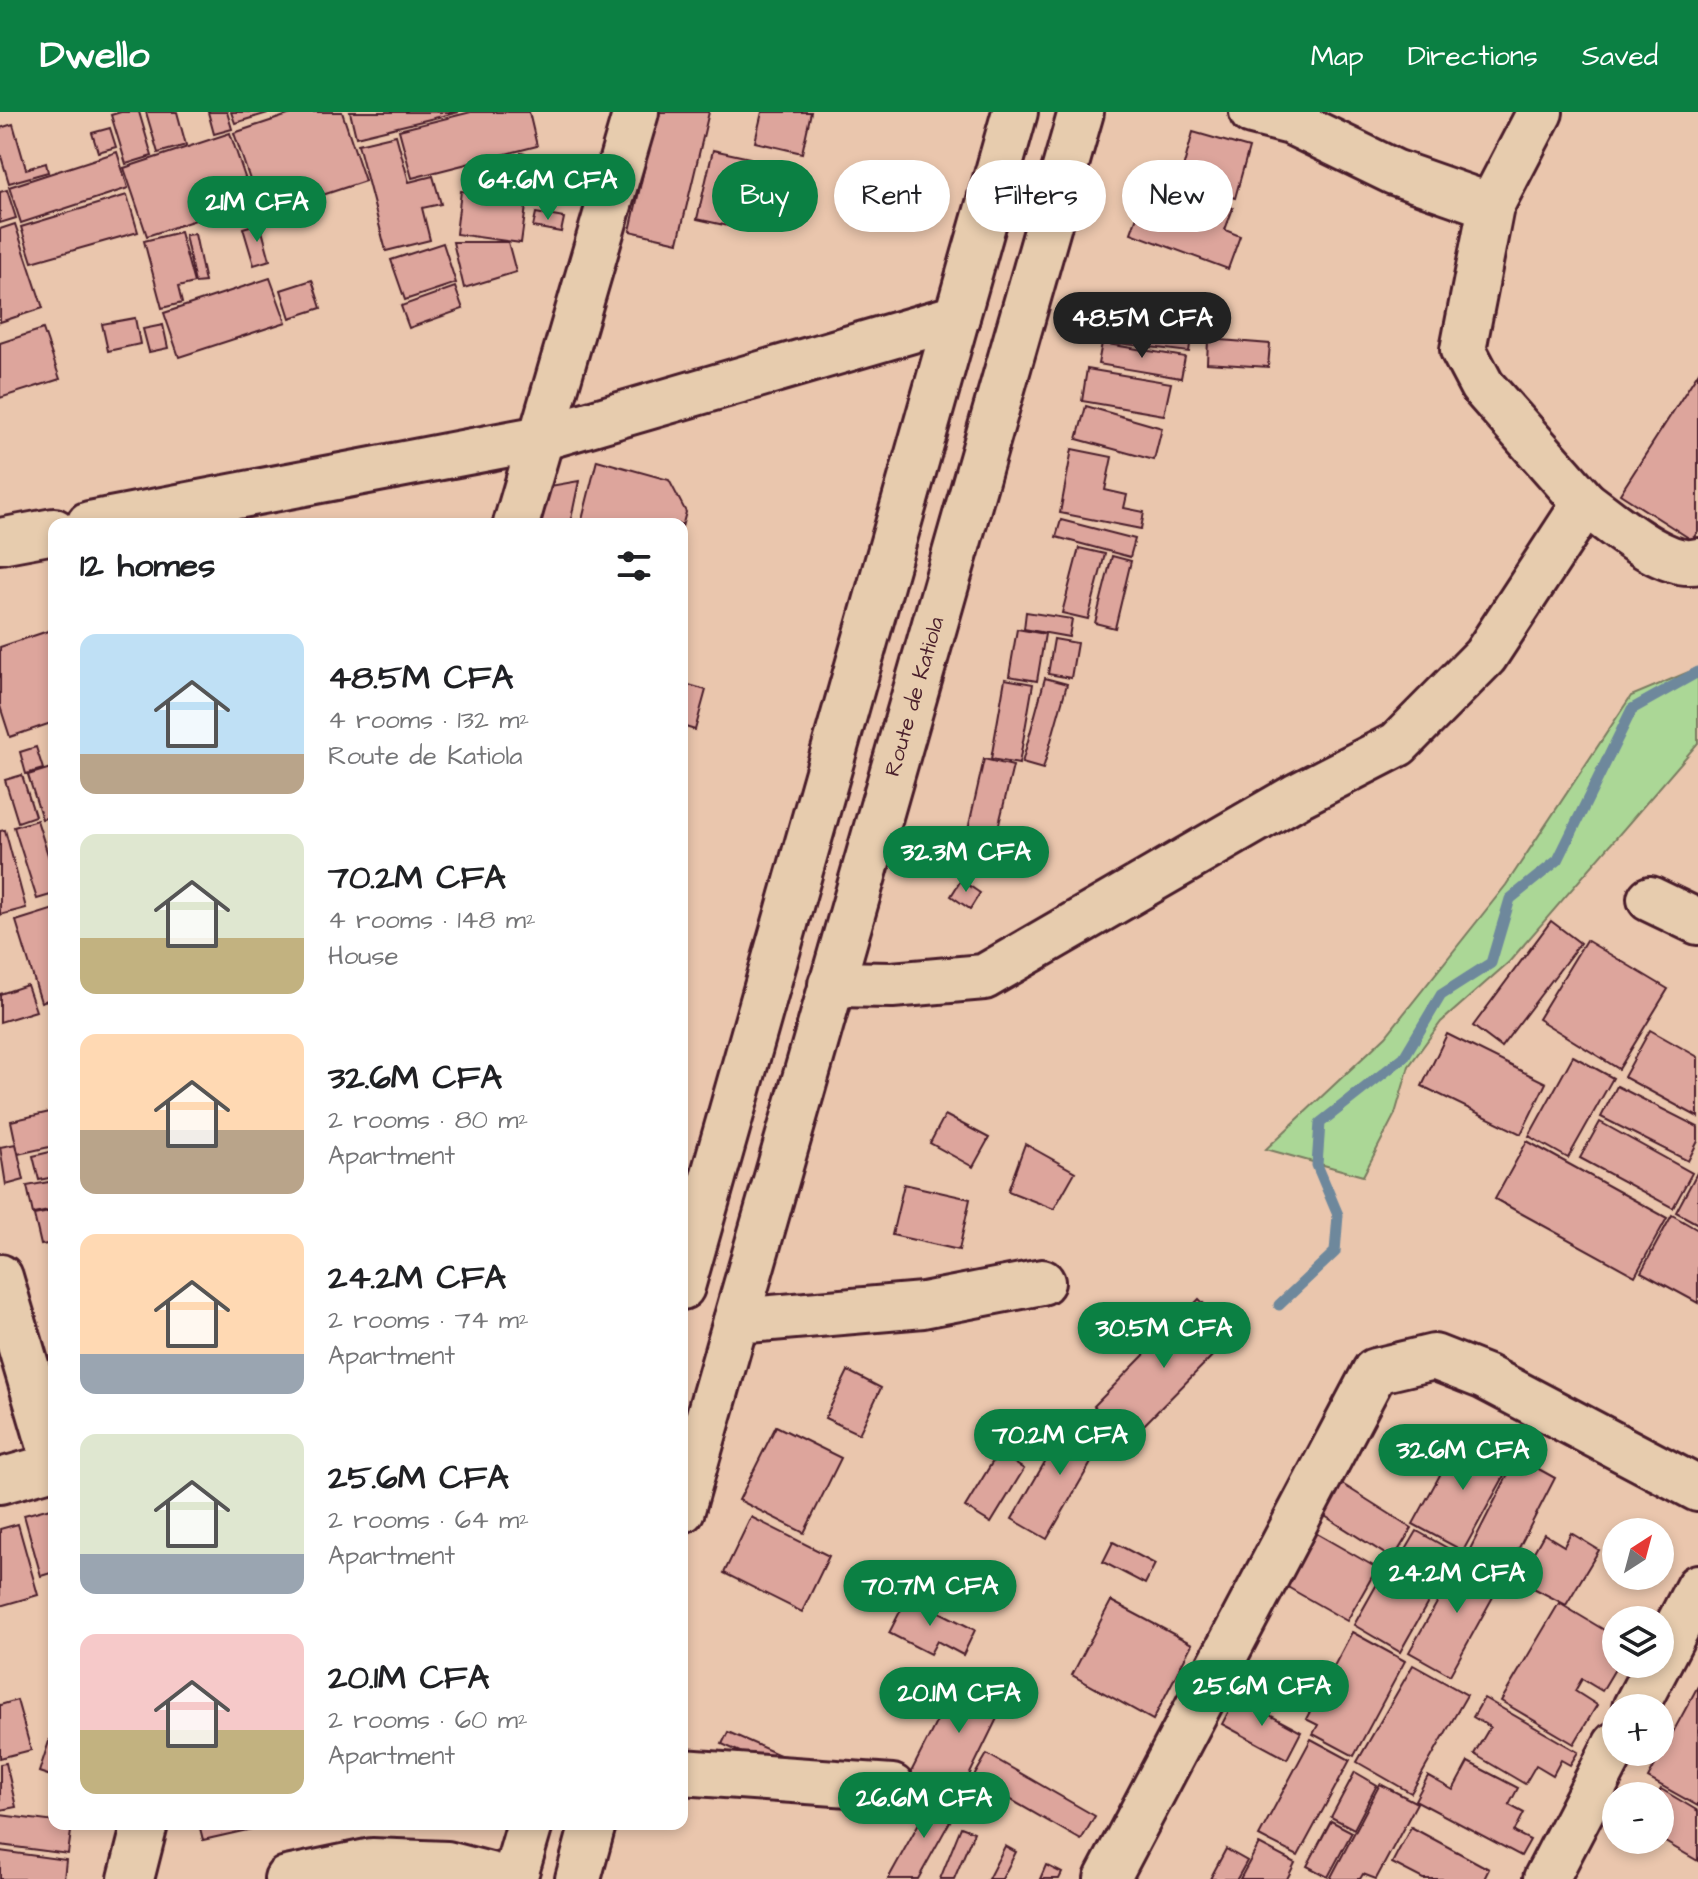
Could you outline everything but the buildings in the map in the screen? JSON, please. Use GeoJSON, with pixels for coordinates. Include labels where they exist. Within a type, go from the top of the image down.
{"type":"FeatureCollection","features":[{"type":"Feature","properties":{"kind":"main road"},"geometry":{"type":"LineString","coordinates":[[518,518],[636,112]]}},
{"type":"Feature","properties":{"kind":"main road"},"geometry":{"type":"LineString","coordinates":[[688,1266],[1015,112]]}},
{"type":"Feature","properties":{"kind":"main road","name":"Route de Katiola"},"geometry":{"type":"LineString","coordinates":[[688,1489],[1081,112]]}},
{"type":"Feature","properties":{"kind":"main road"},"geometry":{"type":"LineString","coordinates":[[1252,112],[1291,122],[1394,172],[1491,206]]}},
{"type":"Feature","properties":{"kind":"main road"},"geometry":{"type":"LineString","coordinates":[[1540,112],[1491,206],[1463,350],[1482,386],[1585,503],[1657,553],[1683,565],[1698,561]]}},
{"type":"Feature","properties":{"kind":"main road"},"geometry":{"type":"LineString","coordinates":[[121,518],[541,438],[957,317]]}},
{"type":"Feature","properties":{"kind":"main road"},"geometry":{"type":"LineString","coordinates":[[831,984],[892,985],[984,977],[1297,796],[1398,744],[1485,656],[1585,503]]}},
{"type":"Feature","properties":{"kind":"main road"},"geometry":{"type":"LineString","coordinates":[[0,541],[48,532]]}},
{"type":"Feature","properties":{"kind":"main road"},"geometry":{"type":"LineString","coordinates":[[1650,899],[1698,922]]}},
{"type":"Feature","properties":{"kind":"main road"},"geometry":{"type":"LineString","coordinates":[[0,1277],[48,1440]]}},
{"type":"Feature","properties":{"kind":"main road"},"geometry":{"type":"LineString","coordinates":[[736,1321],[923,1305],[1042,1282]]}},
{"type":"Feature","properties":{"kind":"main road"},"geometry":{"type":"LineString","coordinates":[[1107,1879],[1375,1371],[1434,1357],[1485,1377],[1698,1489]]}},
{"type":"Feature","properties":{"kind":"main road"},"geometry":{"type":"LineString","coordinates":[[0,1481],[48,1468]]}},
{"type":"Feature","properties":{"kind":"main road"},"geometry":{"type":"LineString","coordinates":[[1674,1633],[1698,1587]]}},
{"type":"Feature","properties":{"kind":"main road"},"geometry":{"type":"LineString","coordinates":[[1546,1879],[1605,1766]]}},
{"type":"Feature","properties":{"kind":"main road"},"geometry":{"type":"LineString","coordinates":[[688,1772],[892,1787]]}},
{"type":"Feature","properties":{"kind":"main road"},"geometry":{"type":"LineString","coordinates":[[131,1879],[143,1830]]}},
{"type":"Feature","properties":{"kind":"main road"},"geometry":{"type":"LineString","coordinates":[[514,1879],[528,1830]]}},
{"type":"Feature","properties":{"kind":"main road"},"geometry":{"type":"LineString","coordinates":[[578,1879],[591,1830]]}},
{"type":"Feature","properties":{"kind":"main road"},"geometry":{"type":"LineString","coordinates":[[287,1879],[372,1861],[447,1864],[505,1879]]}},
{"type":"Feature","properties":{"kind":"green space"},"geometry":{"type":"Polygon","coordinates":[[[1698,668],[1698,743],[1509,962],[1441,1022],[1409,1066],[1395,1114],[1363,1176],[1266,1149],[1386,1036],[1506,885],[1631,696],[1698,668]]]}},
{"type":"Feature","properties":{"kind":"waterway"},"geometry":{"type":"LineString","coordinates":[[1279,1305],[1335,1252],[1338,1215],[1317,1165],[1320,1123],[1404,1057],[1441,995],[1491,963],[1510,899],[1558,860],[1632,709],[1698,672]]}}]}
